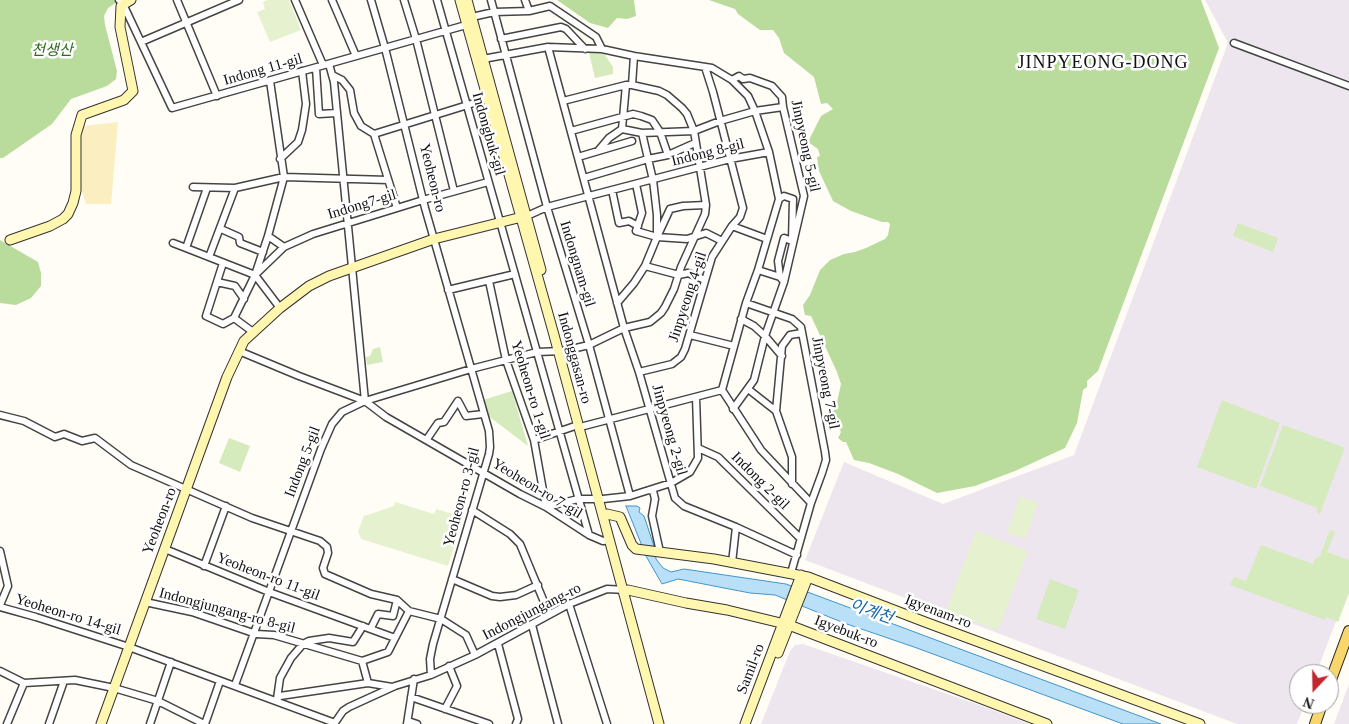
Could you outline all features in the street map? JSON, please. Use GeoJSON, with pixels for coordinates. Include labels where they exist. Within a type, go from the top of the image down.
{"type":"FeatureCollection","features":[{"type":"Feature","properties":{"kind":"main road"},"geometry":{"type":"LineString","coordinates":[[1337,664],[1349,632]]}},
{"type":"Feature","properties":{"kind":"street","name":"Indong 11-gil"},"geometry":{"type":"LineString","coordinates":[[177,0],[217,96]]}},
{"type":"Feature","properties":{"kind":"street"},"geometry":{"type":"LineString","coordinates":[[124,1],[141,42],[239,0]]}},
{"type":"Feature","properties":{"kind":"street","name":"Indong 11-gil"},"geometry":{"type":"LineString","coordinates":[[295,0],[326,65]]}},
{"type":"Feature","properties":{"kind":"street"},"geometry":{"type":"LineString","coordinates":[[332,0],[356,56]]}},
{"type":"Feature","properties":{"kind":"street"},"geometry":{"type":"LineString","coordinates":[[371,0],[385,48]]}},
{"type":"Feature","properties":{"kind":"street"},"geometry":{"type":"LineString","coordinates":[[404,0],[416,39],[454,191]]}},
{"type":"Feature","properties":{"kind":"street","name":"Indongbuk-gil"},"geometry":{"type":"LineString","coordinates":[[437,0],[589,535]]}},
{"type":"Feature","properties":{"kind":"street","name":"Indonggasan-ro"},"geometry":{"type":"LineString","coordinates":[[460,0],[483,59],[523,217]]}},
{"type":"Feature","properties":{"kind":"street","name":"Indonggasan-ro"},"geometry":{"type":"LineString","coordinates":[[467,0],[469,21],[487,99],[561,351],[610,540],[664,724]]}},
{"type":"Feature","properties":{"kind":"street","name":"Indongnam-gil"},"geometry":{"type":"LineString","coordinates":[[491,0],[547,207],[590,345],[630,496]]}},
{"type":"Feature","properties":{"kind":"street"},"geometry":{"type":"LineString","coordinates":[[526,0],[529,11]]}},
{"type":"Feature","properties":{"kind":"street"},"geometry":{"type":"LineString","coordinates":[[10,240],[50,226],[65,217],[73,203],[76,191],[76,136],[82,115],[124,100],[133,91],[120,30],[120,9],[124,1]]}},
{"type":"Feature","properties":{"kind":"street"},"geometry":{"type":"LineString","coordinates":[[494,12],[529,11],[549,3],[596,37],[602,49]]}},
{"type":"Feature","properties":{"kind":"street","name":"Indong 11-gil"},"geometry":{"type":"LineString","coordinates":[[141,42],[172,108],[416,39],[494,12]]}},
{"type":"Feature","properties":{"kind":"street"},"geometry":{"type":"LineString","coordinates":[[501,39],[561,27],[566,29],[585,49]]}},
{"type":"Feature","properties":{"kind":"street"},"geometry":{"type":"LineString","coordinates":[[1234,43],[1349,86]]}},
{"type":"Feature","properties":{"kind":"street"},"geometry":{"type":"LineString","coordinates":[[483,59],[548,47],[602,49],[712,68],[732,80],[748,96],[769,152],[779,198],[758,270],[741,319],[722,390],[761,450],[810,503]]}},
{"type":"Feature","properties":{"kind":"street","name":"Jinpyeong 2-gil"},"geometry":{"type":"LineString","coordinates":[[548,47],[624,328],[650,409],[674,498],[678,502],[796,555]]}},
{"type":"Feature","properties":{"kind":"street","name":"Yeoheon-ro"},"geometry":{"type":"LineString","coordinates":[[385,48],[434,239]]}},
{"type":"Feature","properties":{"kind":"street"},"geometry":{"type":"LineString","coordinates":[[622,129],[634,56]]}},
{"type":"Feature","properties":{"kind":"street"},"geometry":{"type":"LineString","coordinates":[[326,65],[332,75],[337,113],[365,401]]}},
{"type":"Feature","properties":{"kind":"street","name":"Jinpyeong 4-gil"},"geometry":{"type":"LineString","coordinates":[[639,372],[672,364],[681,357],[690,335],[712,257],[740,217],[743,208],[714,92],[705,67]]}},
{"type":"Feature","properties":{"kind":"street","name":"Indong 11-gil"},"geometry":{"type":"LineString","coordinates":[[316,68],[319,114],[337,113]]}},
{"type":"Feature","properties":{"kind":"street"},"geometry":{"type":"LineString","coordinates":[[280,160],[298,142],[302,130],[306,104],[302,71]]}},
{"type":"Feature","properties":{"kind":"street"},"geometry":{"type":"LineString","coordinates":[[332,75],[342,80],[350,90],[354,113],[361,126],[374,134],[397,208]]}},
{"type":"Feature","properties":{"kind":"street","name":"Jinpyeong 5-gil"},"geometry":{"type":"LineString","coordinates":[[732,80],[739,76],[750,78],[772,86],[782,96],[804,196],[774,313],[756,372],[748,389],[733,409]]}},
{"type":"Feature","properties":{"kind":"street"},"geometry":{"type":"LineString","coordinates":[[223,263],[206,316],[223,324],[234,318],[255,275],[284,177],[280,160],[270,81]]}},
{"type":"Feature","properties":{"kind":"street"},"geometry":{"type":"LineString","coordinates":[[563,101],[629,85],[659,91],[668,95],[682,108],[694,131],[706,205],[683,206],[670,209],[656,237],[645,266],[618,303]]}},
{"type":"Feature","properties":{"kind":"street"},"geometry":{"type":"LineString","coordinates":[[374,134],[487,99]]}},
{"type":"Feature","properties":{"kind":"street"},"geometry":{"type":"LineString","coordinates":[[598,151],[609,138],[622,129],[642,133],[694,131],[755,111],[783,107]]}},
{"type":"Feature","properties":{"kind":"street"},"geometry":{"type":"LineString","coordinates":[[571,130],[633,114],[652,120],[660,132],[668,155]]}},
{"type":"Feature","properties":{"kind":"street","name":"Indong 8-gil"},"geometry":{"type":"LineString","coordinates":[[642,133],[653,180],[657,215],[656,237]]}},
{"type":"Feature","properties":{"kind":"street"},"geometry":{"type":"LineString","coordinates":[[578,157],[632,141]]}},
{"type":"Feature","properties":{"kind":"street"},"geometry":{"type":"LineString","coordinates":[[584,178],[668,155],[695,144]]}},
{"type":"Feature","properties":{"kind":"street","name":"Indong 8-gil"},"geometry":{"type":"LineString","coordinates":[[523,217],[547,207],[730,159],[769,152]]}},
{"type":"Feature","properties":{"kind":"street"},"geometry":{"type":"LineString","coordinates":[[193,187],[235,188],[284,177],[388,180]]}},
{"type":"Feature","properties":{"kind":"street","name":"Indong7-gil"},"geometry":{"type":"LineString","coordinates":[[255,275],[284,247],[313,234],[488,182]]}},
{"type":"Feature","properties":{"kind":"street"},"geometry":{"type":"LineString","coordinates":[[636,184],[642,212],[637,228]]}},
{"type":"Feature","properties":{"kind":"street"},"geometry":{"type":"LineString","coordinates":[[186,248],[207,188]]}},
{"type":"Feature","properties":{"kind":"street"},"geometry":{"type":"LineString","coordinates":[[210,257],[235,188]]}},
{"type":"Feature","properties":{"kind":"street"},"geometry":{"type":"LineString","coordinates":[[612,190],[619,223],[629,221],[637,228],[656,237],[687,239],[706,233],[722,241]]}},
{"type":"Feature","properties":{"kind":"street"},"geometry":{"type":"LineString","coordinates":[[779,198],[784,196],[792,199],[792,241]]}},
{"type":"Feature","properties":{"kind":"street","name":"Indong 5-gil"},"geometry":{"type":"LineString","coordinates":[[235,685],[290,532],[332,424],[342,412],[365,401],[471,369],[537,352],[561,351],[590,345],[624,328],[650,322],[661,313],[674,289],[696,236],[706,205]]}},
{"type":"Feature","properties":{"kind":"street","name":"Yeoheon-ro"},"geometry":{"type":"LineString","coordinates":[[101,724],[227,377],[244,341],[280,308],[309,286],[329,276],[434,239],[523,217]]}},
{"type":"Feature","properties":{"kind":"street"},"geometry":{"type":"LineString","coordinates":[[732,226],[767,239]]}},
{"type":"Feature","properties":{"kind":"street"},"geometry":{"type":"LineString","coordinates":[[221,229],[239,237],[240,243],[263,252]]}},
{"type":"Feature","properties":{"kind":"street"},"geometry":{"type":"LineString","coordinates":[[268,236],[284,247]]}},
{"type":"Feature","properties":{"kind":"street","name":"Yeoheon-ro 3-gil"},"geometry":{"type":"LineString","coordinates":[[430,675],[430,659],[490,447],[489,431],[434,239]]}},
{"type":"Feature","properties":{"kind":"street"},"geometry":{"type":"LineString","coordinates":[[173,242],[255,275],[280,308]]}},
{"type":"Feature","properties":{"kind":"street"},"geometry":{"type":"LineString","coordinates":[[645,266],[679,275],[688,273],[705,280]]}},
{"type":"Feature","properties":{"kind":"street"},"geometry":{"type":"LineString","coordinates":[[758,270],[782,279]]}},
{"type":"Feature","properties":{"kind":"street"},"geometry":{"type":"LineString","coordinates":[[448,290],[515,274]]}},
{"type":"Feature","properties":{"kind":"street","name":"Yeoheon-ro 1-gil"},"geometry":{"type":"LineString","coordinates":[[489,281],[506,360],[534,440],[546,507]]}},
{"type":"Feature","properties":{"kind":"street"},"geometry":{"type":"LineString","coordinates":[[217,282],[235,286],[244,299]]}},
{"type":"Feature","properties":{"kind":"street","name":"Jinpyeong 7-gil"},"geometry":{"type":"LineString","coordinates":[[746,303],[796,322],[801,327],[825,452],[826,460],[810,503],[791,573]]}},
{"type":"Feature","properties":{"kind":"street"},"geometry":{"type":"LineString","coordinates":[[234,318],[253,332]]}},
{"type":"Feature","properties":{"kind":"street"},"geometry":{"type":"LineString","coordinates":[[741,319],[754,326],[766,336],[782,356]]}},
{"type":"Feature","properties":{"kind":"street"},"geometry":{"type":"LineString","coordinates":[[792,484],[792,457],[776,410],[782,346],[790,335],[802,333]]}},
{"type":"Feature","properties":{"kind":"street"},"geometry":{"type":"LineString","coordinates":[[690,335],[734,346]]}},
{"type":"Feature","properties":{"kind":"street","name":"Yeoheon-ro 7-gil"},"geometry":{"type":"LineString","coordinates":[[239,351],[365,401],[386,416],[520,494],[546,507],[589,535],[603,541],[610,540]]}},
{"type":"Feature","properties":{"kind":"street"},"geometry":{"type":"LineString","coordinates":[[748,389],[776,410]]}},
{"type":"Feature","properties":{"kind":"street"},"geometry":{"type":"LineString","coordinates":[[534,440],[560,431],[722,390]]}},
{"type":"Feature","properties":{"kind":"street"},"geometry":{"type":"LineString","coordinates":[[546,507],[578,499],[630,496],[671,483],[690,472],[698,458],[696,397]]}},
{"type":"Feature","properties":{"kind":"street"},"geometry":{"type":"LineString","coordinates":[[427,439],[438,423],[444,422],[458,401],[466,416],[483,414]]}},
{"type":"Feature","properties":{"kind":"street"},"geometry":{"type":"LineString","coordinates":[[0,415],[24,421],[55,437],[64,434],[82,441],[95,438],[131,465],[252,518],[320,541],[327,547],[328,553],[323,568],[326,574],[371,594],[397,600],[409,611],[441,619],[466,635],[475,655]]}},
{"type":"Feature","properties":{"kind":"street","name":"Indong 2-gil"},"geometry":{"type":"LineString","coordinates":[[698,448],[718,457],[800,538]]}},
{"type":"Feature","properties":{"kind":"street"},"geometry":{"type":"LineString","coordinates":[[649,490],[653,491],[655,499],[652,516],[660,552]]}},
{"type":"Feature","properties":{"kind":"street","name":"Indonggasan-ro"},"geometry":{"type":"LineString","coordinates":[[600,499],[607,514],[659,724]]}},
{"type":"Feature","properties":{"kind":"street"},"geometry":{"type":"LineString","coordinates":[[204,566],[226,506]]}},
{"type":"Feature","properties":{"kind":"street"},"geometry":{"type":"LineString","coordinates":[[472,510],[510,534],[520,544],[549,614]]}},
{"type":"Feature","properties":{"kind":"street","name":"Igyenam-ro"},"geometry":{"type":"LineString","coordinates":[[607,514],[620,517],[632,545],[636,549],[804,576],[1200,724]]}},
{"type":"Feature","properties":{"kind":"street"},"geometry":{"type":"LineString","coordinates":[[732,563],[736,527]]}},
{"type":"Feature","properties":{"kind":"street","name":"Yeoheon-ro 11-gil"},"geometry":{"type":"LineString","coordinates":[[165,549],[269,592],[395,638]]}},
{"type":"Feature","properties":{"kind":"street","name":"Yeoheon-ro 14-gil"},"geometry":{"type":"LineString","coordinates":[[0,551],[8,586],[0,606],[129,647],[335,723]]}},
{"type":"Feature","properties":{"kind":"street"},"geometry":{"type":"LineString","coordinates":[[786,624],[804,576]]}},
{"type":"Feature","properties":{"kind":"street"},"geometry":{"type":"LineString","coordinates":[[452,579],[492,596],[500,597],[516,594],[538,585]]}},
{"type":"Feature","properties":{"kind":"street","name":"Indongjungang-ro"},"geometry":{"type":"LineString","coordinates":[[335,723],[343,711],[392,687],[430,675],[475,655],[569,604],[606,589],[625,590]]}},
{"type":"Feature","properties":{"kind":"street","name":"Igyebuk-ro"},"geometry":{"type":"LineString","coordinates":[[625,590],[786,624],[1047,724]]}},
{"type":"Feature","properties":{"kind":"street"},"geometry":{"type":"LineString","coordinates":[[371,628],[378,614],[392,616],[397,600]]}},
{"type":"Feature","properties":{"kind":"street","name":"Indongjungang-ro 8-gil"},"geometry":{"type":"LineString","coordinates":[[145,602],[192,612],[254,633],[274,635],[362,661]]}},
{"type":"Feature","properties":{"kind":"street"},"geometry":{"type":"LineString","coordinates":[[569,604],[607,724]]}},
{"type":"Feature","properties":{"kind":"street"},"geometry":{"type":"LineString","coordinates":[[368,684],[362,661],[388,652],[409,611]]}},
{"type":"Feature","properties":{"kind":"street","name":"Samil-ro"},"geometry":{"type":"LineString","coordinates":[[745,724],[786,624]]}},
{"type":"Feature","properties":{"kind":"street","name":"Samil-ro"},"geometry":{"type":"LineString","coordinates":[[751,724],[786,624]]}},
{"type":"Feature","properties":{"kind":"street"},"geometry":{"type":"LineString","coordinates":[[532,625],[558,724]]}},
{"type":"Feature","properties":{"kind":"street"},"geometry":{"type":"LineString","coordinates":[[303,644],[309,641],[329,638],[353,642],[363,626]]}},
{"type":"Feature","properties":{"kind":"street","name":"Indongjungang-ro 8-gil"},"geometry":{"type":"LineString","coordinates":[[276,700],[280,678],[291,658],[303,644]]}},
{"type":"Feature","properties":{"kind":"street"},"geometry":{"type":"LineString","coordinates":[[498,644],[518,719],[516,724]]}},
{"type":"Feature","properties":{"kind":"street"},"geometry":{"type":"LineString","coordinates":[[150,724],[171,662]]}},
{"type":"Feature","properties":{"kind":"street"},"geometry":{"type":"LineString","coordinates":[[444,709],[457,686],[449,666]]}},
{"type":"Feature","properties":{"kind":"street"},"geometry":{"type":"LineString","coordinates":[[0,671],[24,683],[75,680],[114,688],[158,701],[204,724],[220,681]]}},
{"type":"Feature","properties":{"kind":"street"},"geometry":{"type":"LineString","coordinates":[[414,679],[407,722],[417,724]]}},
{"type":"Feature","properties":{"kind":"street"},"geometry":{"type":"LineString","coordinates":[[49,724],[64,681]]}},
{"type":"Feature","properties":{"kind":"street"},"geometry":{"type":"LineString","coordinates":[[7,724],[24,683]]}},
{"type":"Feature","properties":{"kind":"street","name":"Indongjungang-ro"},"geometry":{"type":"LineString","coordinates":[[276,700],[280,696],[368,684],[392,687]]}},
{"type":"Feature","properties":{"kind":"street"},"geometry":{"type":"LineString","coordinates":[[411,698],[489,724]]}},
{"type":"Feature","properties":{"kind":"street"},"geometry":{"type":"LineString","coordinates":[[187,724],[190,717]]}},
{"type":"Feature","properties":{"kind":"shaded area"},"geometry":{"type":"Polygon","coordinates":[[[1205,0],[1349,0],[1349,587],[1320,664],[1289,664],[1289,714],[1301,714],[1297,724],[1237,724],[805,560],[844,462],[943,504],[1074,455],[1228,43],[1205,0]]]}},
{"type":"Feature","properties":{"kind":"shaded area"},"geometry":{"type":"Polygon","coordinates":[[[803,644],[1029,724],[761,724],[790,651],[795,645],[803,644]]]}},
{"type":"Feature","properties":{"kind":"shaded area"},"geometry":{"type":"Polygon","coordinates":[[[1349,684],[1349,724],[1334,724],[1349,684]]]}},
{"type":"Feature","properties":{"kind":"green space","name":"천생산"},"geometry":{"type":"Polygon","coordinates":[[[0,0],[115,0],[117,2],[108,8],[104,16],[117,71],[116,79],[107,86],[71,99],[52,124],[3,158],[0,158],[0,0]]]}},
{"type":"Feature","properties":{"kind":"green space"},"geometry":{"type":"Polygon","coordinates":[[[267,0],[289,0],[301,30],[270,42],[257,12],[265,9],[263,2],[267,0]]]}},
{"type":"Feature","properties":{"kind":"green space"},"geometry":{"type":"Polygon","coordinates":[[[557,0],[634,0],[636,16],[627,19],[617,18],[608,28],[590,23],[557,0]]]}},
{"type":"Feature","properties":{"kind":"green space"},"geometry":{"type":"Polygon","coordinates":[[[709,0],[1201,0],[1219,48],[1098,371],[1087,381],[1087,387],[1083,390],[1077,423],[1065,448],[1015,471],[975,486],[937,493],[898,474],[869,463],[854,460],[846,442],[838,438],[841,432],[833,413],[841,384],[811,316],[805,315],[803,305],[810,295],[820,270],[830,260],[866,248],[885,239],[888,235],[890,224],[851,211],[833,201],[819,171],[817,157],[820,156],[818,149],[808,142],[821,116],[833,109],[827,103],[821,104],[814,77],[784,53],[779,38],[773,30],[760,30],[738,14],[735,9],[709,0]]]}},
{"type":"Feature","properties":{"kind":"green space"},"geometry":{"type":"Polygon","coordinates":[[[596,50],[605,55],[613,67],[613,74],[595,78],[589,53],[596,50]]]}},
{"type":"Feature","properties":{"kind":"green space"},"geometry":{"type":"Polygon","coordinates":[[[1238,223],[1278,238],[1273,252],[1233,236],[1238,223]]]}},
{"type":"Feature","properties":{"kind":"green space"},"geometry":{"type":"Polygon","coordinates":[[[0,240],[38,262],[41,273],[41,286],[31,298],[16,305],[0,303],[0,240]]]}},
{"type":"Feature","properties":{"kind":"green space"},"geometry":{"type":"Polygon","coordinates":[[[380,347],[383,362],[367,365],[366,357],[370,356],[373,349],[380,347]]]}},
{"type":"Feature","properties":{"kind":"green space"},"geometry":{"type":"Polygon","coordinates":[[[512,391],[528,446],[487,415],[483,400],[512,391]]]}},
{"type":"Feature","properties":{"kind":"green space"},"geometry":{"type":"Polygon","coordinates":[[[1222,400],[1280,423],[1256,489],[1197,467],[1222,400]]]}},
{"type":"Feature","properties":{"kind":"green space"},"geometry":{"type":"Polygon","coordinates":[[[1283,425],[1343,447],[1344,450],[1320,514],[1317,512],[1317,508],[1260,486],[1283,425]]]}},
{"type":"Feature","properties":{"kind":"green space"},"geometry":{"type":"Polygon","coordinates":[[[229,438],[250,446],[240,472],[219,463],[229,438]]]}},
{"type":"Feature","properties":{"kind":"green space"},"geometry":{"type":"Polygon","coordinates":[[[1020,496],[1038,503],[1025,539],[1007,533],[1020,496]]]}},
{"type":"Feature","properties":{"kind":"green space"},"geometry":{"type":"Polygon","coordinates":[[[395,502],[434,514],[436,509],[463,517],[448,566],[361,539],[358,531],[364,516],[394,506],[395,502]]]}},
{"type":"Feature","properties":{"kind":"green space"},"geometry":{"type":"Polygon","coordinates":[[[1330,530],[1335,532],[1327,552],[1349,560],[1349,593],[1338,622],[1326,617],[1325,620],[1230,585],[1234,577],[1246,581],[1261,545],[1313,564],[1315,559],[1320,556],[1330,530]]]}},
{"type":"Feature","properties":{"kind":"green space"},"geometry":{"type":"Polygon","coordinates":[[[976,531],[1028,551],[998,630],[946,611],[976,531]]]}},
{"type":"Feature","properties":{"kind":"green space"},"geometry":{"type":"Polygon","coordinates":[[[1050,579],[1079,590],[1065,629],[1036,619],[1050,579]]]}},
{"type":"Feature","properties":{"kind":"sand"},"geometry":{"type":"Polygon","coordinates":[[[118,122],[111,204],[86,204],[81,188],[79,156],[80,137],[84,126],[118,122]]]}},
{"type":"Feature","properties":{"kind":"water","name":"이계천"},"geometry":{"type":"Polygon","coordinates":[[[626,506],[637,506],[640,508],[639,512],[644,516],[656,559],[663,568],[671,572],[684,569],[786,584],[1161,724],[1123,724],[844,623],[775,595],[750,593],[678,579],[662,584],[646,556],[626,506]]]}},
{"type":"Feature","properties":{"kind":"district","name":"JINPYEONG-DONG"},"geometry":{"type":"Point","coordinates":[1103,63]}}]}
